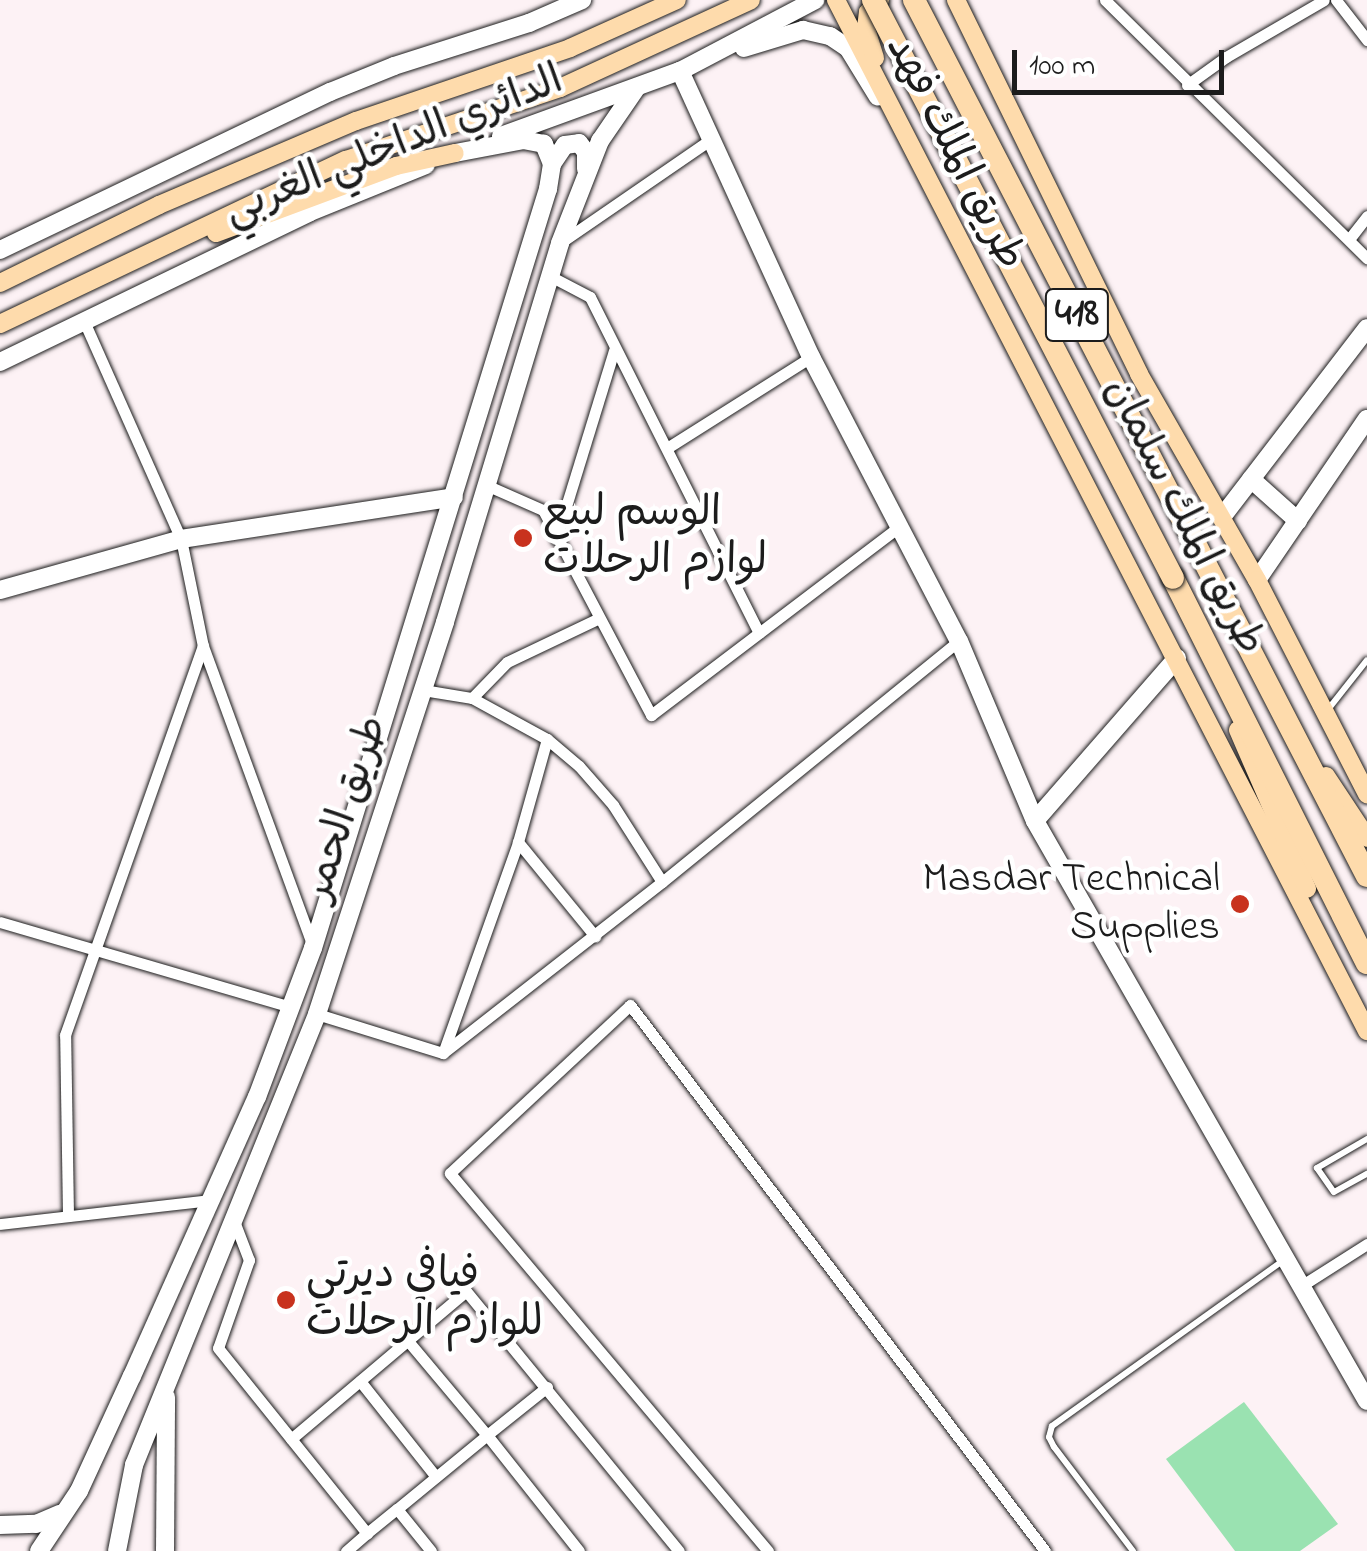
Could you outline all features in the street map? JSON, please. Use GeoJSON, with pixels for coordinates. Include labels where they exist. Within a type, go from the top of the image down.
{"type":"FeatureCollection","features":[{"type":"Feature","properties":{"kind":"highway","name":"طريق الملك سلمان"},"geometry":{"type":"LineString","coordinates":[[877,0],[1367,964]]}},
{"type":"Feature","properties":{"kind":"highway","name":"طريق الملك سلمان"},"geometry":{"type":"LineString","coordinates":[[914,0],[1367,876]]}},
{"type":"Feature","properties":{"kind":"main road"},"geometry":{"type":"LineString","coordinates":[[0,283],[159,205],[356,120],[570,48],[678,0]]}},
{"type":"Feature","properties":{"kind":"main road"},"geometry":{"type":"LineString","coordinates":[[0,324],[346,160],[560,88],[751,0]]}},
{"type":"Feature","properties":{"kind":"main road","name":"طريق الملك فهد"},"geometry":{"type":"LineString","coordinates":[[836,0],[1367,1030]]}},
{"type":"Feature","properties":{"kind":"main road"},"geometry":{"type":"LineString","coordinates":[[877,0],[868,12],[866,28],[877,65],[924,174]]}},
{"type":"Feature","properties":{"kind":"main road"},"geometry":{"type":"LineString","coordinates":[[945,0],[971,38]]}},
{"type":"Feature","properties":{"kind":"main road","name":"طريق الملك فهد"},"geometry":{"type":"LineString","coordinates":[[956,0],[971,38],[1139,374],[1257,580],[1367,794]]}},
{"type":"Feature","properties":{"kind":"main road"},"geometry":{"type":"LineString","coordinates":[[84,283],[396,166],[454,152]]}},
{"type":"Feature","properties":{"kind":"main road"},"geometry":{"type":"LineString","coordinates":[[1172,578],[1367,1030]]}},
{"type":"Feature","properties":{"kind":"main road"},"geometry":{"type":"LineString","coordinates":[[1282,711],[1367,838]]}},
{"type":"Feature","properties":{"kind":"street"},"geometry":{"type":"LineString","coordinates":[[0,250],[330,92],[394,66],[529,23],[582,0]]}},
{"type":"Feature","properties":{"kind":"street","name":"الدائري الداخلي الغربي"},"geometry":{"type":"LineString","coordinates":[[0,362],[310,212],[454,152],[688,67],[815,0]]}},
{"type":"Feature","properties":{"kind":"street"},"geometry":{"type":"LineString","coordinates":[[1105,0],[1187,85],[1367,258]]}},
{"type":"Feature","properties":{"kind":"street"},"geometry":{"type":"LineString","coordinates":[[1187,85],[1226,57],[1324,0]]}},
{"type":"Feature","properties":{"kind":"street"},"geometry":{"type":"LineString","coordinates":[[1336,0],[1367,40]]}},
{"type":"Feature","properties":{"kind":"street"},"geometry":{"type":"LineString","coordinates":[[924,174],[848,48],[830,36],[803,30],[688,67],[713,138],[811,357],[897,528],[960,641],[1035,822],[1367,1402]]}},
{"type":"Feature","properties":{"kind":"street","name":"طريق الحمر"},"geometry":{"type":"LineString","coordinates":[[117,1551],[134,1465],[317,1014],[423,690],[560,244],[600,142],[637,87]]}},
{"type":"Feature","properties":{"kind":"street"},"geometry":{"type":"LineString","coordinates":[[560,244],[713,138]]}},
{"type":"Feature","properties":{"kind":"street"},"geometry":{"type":"LineString","coordinates":[[454,152],[524,140],[544,144],[552,164]]}},
{"type":"Feature","properties":{"kind":"street"},"geometry":{"type":"LineString","coordinates":[[552,164],[565,145],[579,144],[586,152],[587,174]]}},
{"type":"Feature","properties":{"kind":"street","name":"طريق الحمر"},"geometry":{"type":"LineString","coordinates":[[39,1551],[79,1490],[257,1098],[314,948],[552,164]]}},
{"type":"Feature","properties":{"kind":"street"},"geometry":{"type":"LineString","coordinates":[[1350,238],[1367,216]]}},
{"type":"Feature","properties":{"kind":"street"},"geometry":{"type":"LineString","coordinates":[[550,276],[590,296],[614,351],[759,634]]}},
{"type":"Feature","properties":{"kind":"street"},"geometry":{"type":"LineString","coordinates":[[83,319],[181,539],[202,646],[314,948]]}},
{"type":"Feature","properties":{"kind":"street"},"geometry":{"type":"LineString","coordinates":[[1222,517],[1367,328]]}},
{"type":"Feature","properties":{"kind":"street"},"geometry":{"type":"LineString","coordinates":[[556,539],[614,351]]}},
{"type":"Feature","properties":{"kind":"street"},"geometry":{"type":"LineString","coordinates":[[667,448],[811,357]]}},
{"type":"Feature","properties":{"kind":"street"},"geometry":{"type":"LineString","coordinates":[[1257,580],[1367,419]]}},
{"type":"Feature","properties":{"kind":"street"},"geometry":{"type":"LineString","coordinates":[[1251,479],[1298,521]]}},
{"type":"Feature","properties":{"kind":"street"},"geometry":{"type":"LineString","coordinates":[[486,485],[543,510],[651,714],[897,528]]}},
{"type":"Feature","properties":{"kind":"street"},"geometry":{"type":"LineString","coordinates":[[0,590],[181,539],[454,497]]}},
{"type":"Feature","properties":{"kind":"street"},"geometry":{"type":"LineString","coordinates":[[472,698],[507,662],[597,618]]}},
{"type":"Feature","properties":{"kind":"street"},"geometry":{"type":"LineString","coordinates":[[443,1053],[596,936],[960,641]]}},
{"type":"Feature","properties":{"kind":"street"},"geometry":{"type":"LineString","coordinates":[[68,1216],[65,1035],[202,646]]}},
{"type":"Feature","properties":{"kind":"street"},"geometry":{"type":"LineString","coordinates":[[1035,822],[1178,658]]}},
{"type":"Feature","properties":{"kind":"street"},"geometry":{"type":"LineString","coordinates":[[423,690],[472,698],[547,739],[579,766],[614,805],[662,882]]}},
{"type":"Feature","properties":{"kind":"street"},"geometry":{"type":"LineString","coordinates":[[443,1053],[518,842],[547,739]]}},
{"type":"Feature","properties":{"kind":"street"},"geometry":{"type":"LineString","coordinates":[[518,842],[596,936]]}},
{"type":"Feature","properties":{"kind":"street"},"geometry":{"type":"LineString","coordinates":[[0,922],[291,1007]]}},
{"type":"Feature","properties":{"kind":"street"},"geometry":{"type":"LineString","coordinates":[[768,1551],[450,1174],[630,1005],[1045,1551]]}},
{"type":"Feature","properties":{"kind":"street"},"geometry":{"type":"LineString","coordinates":[[317,1014],[443,1053]]}},
{"type":"Feature","properties":{"kind":"street"},"geometry":{"type":"LineString","coordinates":[[0,1224],[210,1200]]}},
{"type":"Feature","properties":{"kind":"street"},"geometry":{"type":"LineString","coordinates":[[232,1216],[249,1260],[218,1348],[367,1533]]}},
{"type":"Feature","properties":{"kind":"street"},"geometry":{"type":"LineString","coordinates":[[1301,1286],[1367,1244]]}},
{"type":"Feature","properties":{"kind":"street"},"geometry":{"type":"LineString","coordinates":[[291,1439],[466,1291],[678,1551]]}},
{"type":"Feature","properties":{"kind":"street"},"geometry":{"type":"LineString","coordinates":[[408,1341],[579,1551]]}},
{"type":"Feature","properties":{"kind":"street"},"geometry":{"type":"LineString","coordinates":[[360,1381],[436,1477]]}},
{"type":"Feature","properties":{"kind":"street"},"geometry":{"type":"LineString","coordinates":[[165,1551],[166,1382]]}},
{"type":"Feature","properties":{"kind":"street"},"geometry":{"type":"LineString","coordinates":[[346,1551],[547,1387]]}},
{"type":"Feature","properties":{"kind":"street"},"geometry":{"type":"LineString","coordinates":[[398,1509],[431,1551]]}},
{"type":"Feature","properties":{"kind":"street"},"geometry":{"type":"LineString","coordinates":[[0,1525],[36,1524],[61,1514]]}},
{"type":"Feature","properties":{"kind":"lane"},"geometry":{"type":"LineString","coordinates":[[1326,713],[1367,660]]}},
{"type":"Feature","properties":{"kind":"lane"},"geometry":{"type":"LineString","coordinates":[[1367,1139],[1317,1168],[1334,1192],[1367,1174]]}},
{"type":"Feature","properties":{"kind":"lane"},"geometry":{"type":"LineString","coordinates":[[1134,1551],[1054,1448],[1049,1437],[1052,1426],[1285,1259]]}},
{"type":"Feature","properties":{"kind":"green space"},"geometry":{"type":"Polygon","coordinates":[[[1244,1402],[1338,1524],[1300,1551],[1235,1551],[1166,1459],[1244,1402]]]}},
{"type":"Feature","properties":{"kind":"place","name":"الوسم لبيع لوازم الرحلات"},"geometry":{"type":"Point","coordinates":[523,538]}},
{"type":"Feature","properties":{"kind":"place","name":"Masdar Technical Supplies"},"geometry":{"type":"Point","coordinates":[1240,904]}},
{"type":"Feature","properties":{"kind":"place","name":"فيافي ديرتي للوازم الرحلات"},"geometry":{"type":"Point","coordinates":[286,1300]}}]}
